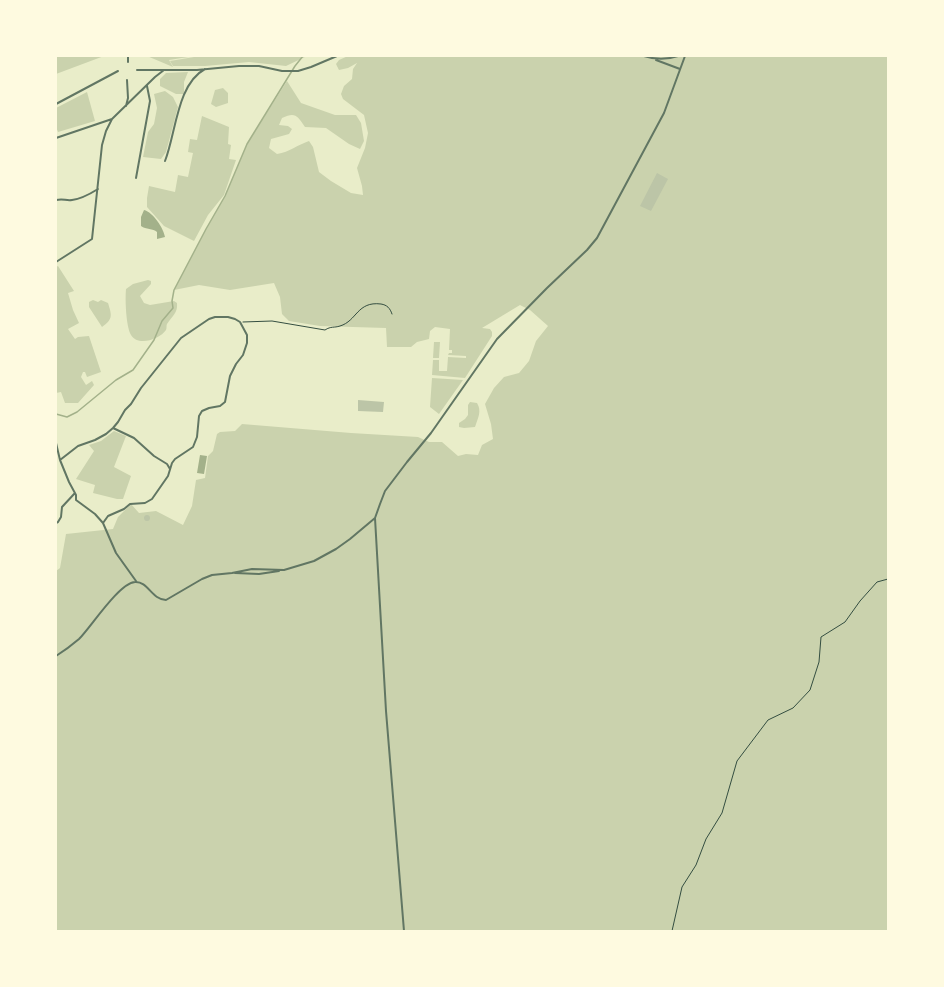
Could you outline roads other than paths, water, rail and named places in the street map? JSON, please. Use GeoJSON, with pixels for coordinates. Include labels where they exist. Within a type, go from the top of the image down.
{"type":"FeatureCollection","features":[{"type":"Feature","properties":{"kind":"street"},"geometry":{"type":"LineString","coordinates":[[128,56],[128,62]]}},
{"type":"Feature","properties":{"kind":"street"},"geometry":{"type":"LineString","coordinates":[[137,70],[259,66],[298,71],[337,56]]}},
{"type":"Feature","properties":{"kind":"street"},"geometry":{"type":"LineString","coordinates":[[644,56],[680,69]]}},
{"type":"Feature","properties":{"kind":"street"},"geometry":{"type":"LineString","coordinates":[[653,59],[678,56]]}},
{"type":"Feature","properties":{"kind":"street"},"geometry":{"type":"LineString","coordinates":[[404,931],[386,711],[375,518],[385,491],[431,433],[497,339],[587,250],[597,238],[664,113],[685,56]]}},
{"type":"Feature","properties":{"kind":"street"},"geometry":{"type":"LineString","coordinates":[[165,160],[188,85],[199,72],[207,68]]}},
{"type":"Feature","properties":{"kind":"street"},"geometry":{"type":"LineString","coordinates":[[56,138],[112,119],[164,70]]}},
{"type":"Feature","properties":{"kind":"street"},"geometry":{"type":"LineString","coordinates":[[56,104],[118,71]]}},
{"type":"Feature","properties":{"kind":"street"},"geometry":{"type":"LineString","coordinates":[[125,107],[128,98],[127,80]]}},
{"type":"Feature","properties":{"kind":"street"},"geometry":{"type":"LineString","coordinates":[[136,178],[150,100],[146,86]]}},
{"type":"Feature","properties":{"kind":"street"},"geometry":{"type":"LineString","coordinates":[[56,262],[92,238],[102,145],[112,119]]}},
{"type":"Feature","properties":{"kind":"street"},"geometry":{"type":"LineString","coordinates":[[56,200],[63,198],[72,200],[90,195],[98,189]]}},
{"type":"Feature","properties":{"kind":"street"},"geometry":{"type":"LineString","coordinates":[[60,460],[78,446],[95,440],[113,428],[141,388],[181,338],[215,316],[228,317],[240,322],[248,339],[245,350],[230,376],[225,402],[220,406],[202,411],[199,416],[195,444],[190,450],[175,460],[168,476],[149,501],[145,503],[130,504],[124,509],[108,516],[103,523]]}},
{"type":"Feature","properties":{"kind":"street"},"geometry":{"type":"LineString","coordinates":[[113,428],[134,438],[154,456],[168,464],[170,470]]}},
{"type":"Feature","properties":{"kind":"street"},"geometry":{"type":"LineString","coordinates":[[56,443],[60,460],[75,493],[76,500],[95,514],[103,523],[116,553],[137,582]]}},
{"type":"Feature","properties":{"kind":"street"},"geometry":{"type":"LineString","coordinates":[[56,523],[62,517],[62,507],[75,493]]}},
{"type":"Feature","properties":{"kind":"street"},"geometry":{"type":"LineString","coordinates":[[232,573],[259,574],[295,567],[323,556],[350,539],[375,518]]}},
{"type":"Feature","properties":{"kind":"street"},"geometry":{"type":"LineString","coordinates":[[56,656],[79,639],[119,592],[131,583],[142,583],[158,598],[166,600],[202,579],[212,576],[252,569],[280,571]]}},
{"type":"Feature","properties":{"kind":"waterway"},"geometry":{"type":"LineString","coordinates":[[56,414],[67,417],[77,412],[116,380],[133,370],[154,340],[162,321],[173,308],[172,301],[174,290],[225,196],[247,144],[295,66],[303,56]]}}]}
